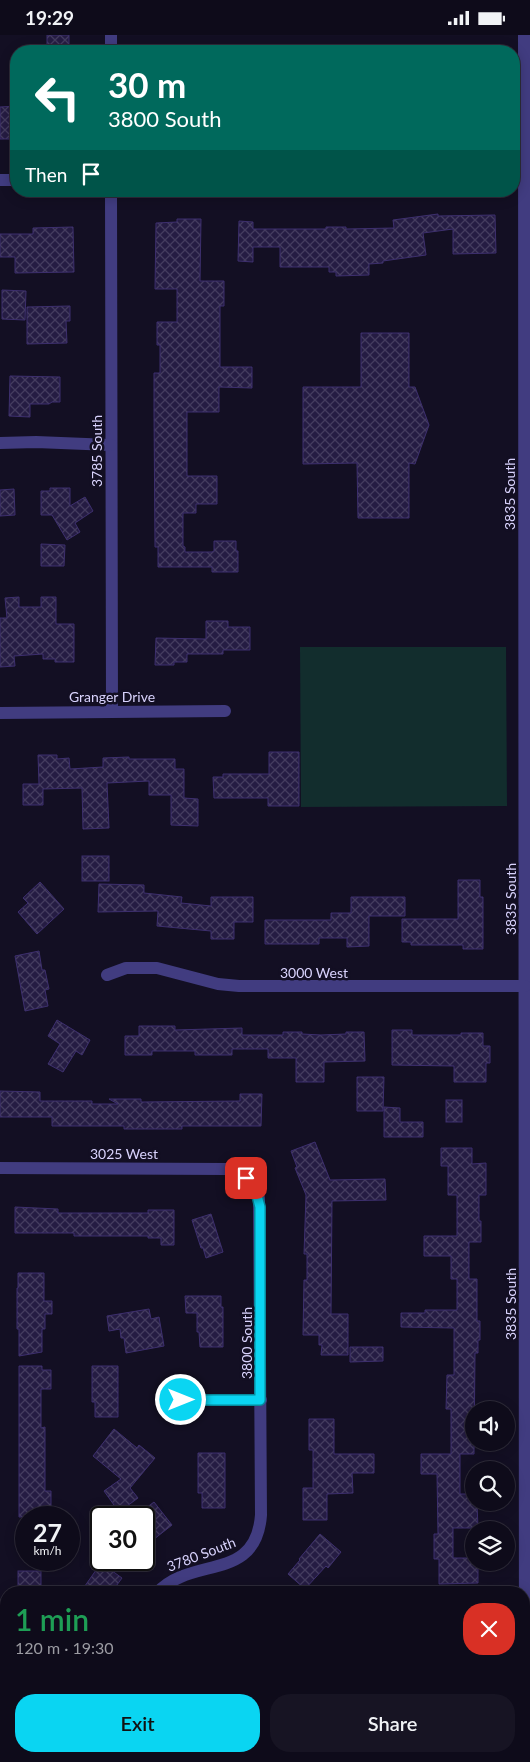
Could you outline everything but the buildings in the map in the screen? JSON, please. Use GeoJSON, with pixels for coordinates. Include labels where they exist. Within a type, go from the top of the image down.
{"type":"FeatureCollection","features":[{"type":"Feature","properties":{"kind":"street","name":"3835 South"},"geometry":{"type":"LineString","coordinates":[[524,35],[523,166],[527,660],[525,1586]]}},
{"type":"Feature","properties":{"kind":"street","name":"3785 South"},"geometry":{"type":"LineString","coordinates":[[111,197],[112,711]]}},
{"type":"Feature","properties":{"kind":"street"},"geometry":{"type":"LineString","coordinates":[[0,443],[36,442],[111,445]]}},
{"type":"Feature","properties":{"kind":"street","name":"Granger Drive"},"geometry":{"type":"LineString","coordinates":[[0,713],[225,711]]}},
{"type":"Feature","properties":{"kind":"street","name":"3000 West"},"geometry":{"type":"LineString","coordinates":[[107,975],[126,968],[146,967],[239,986],[525,986]]}},
{"type":"Feature","properties":{"kind":"street","name":"3025 West"},"geometry":{"type":"LineString","coordinates":[[0,1168],[217,1169],[232,1171],[246,1178]]}},
{"type":"Feature","properties":{"kind":"street","name":"3800 South"},"geometry":{"type":"LineString","coordinates":[[246,1178],[256,1192],[260,1207],[261,1515],[255,1542]]}},
{"type":"Feature","properties":{"kind":"street"},"geometry":{"type":"LineString","coordinates":[[181,1400],[260,1400]]}},
{"type":"Feature","properties":{"kind":"street","name":"3780 South"},"geometry":{"type":"LineString","coordinates":[[163,1586],[186,1574],[237,1559],[250,1549],[255,1542]]}},
{"type":"Feature","properties":{"kind":"green space"},"geometry":{"type":"Polygon","coordinates":[[[300,647],[506,647],[507,806],[301,807],[300,647]]]}},
{"type":"Feature","properties":{"kind":"route"},"geometry":{"type":"LineString","coordinates":[[181,1400],[260,1400],[260,1207],[259,1198],[252,1184],[246,1178]]}}]}
